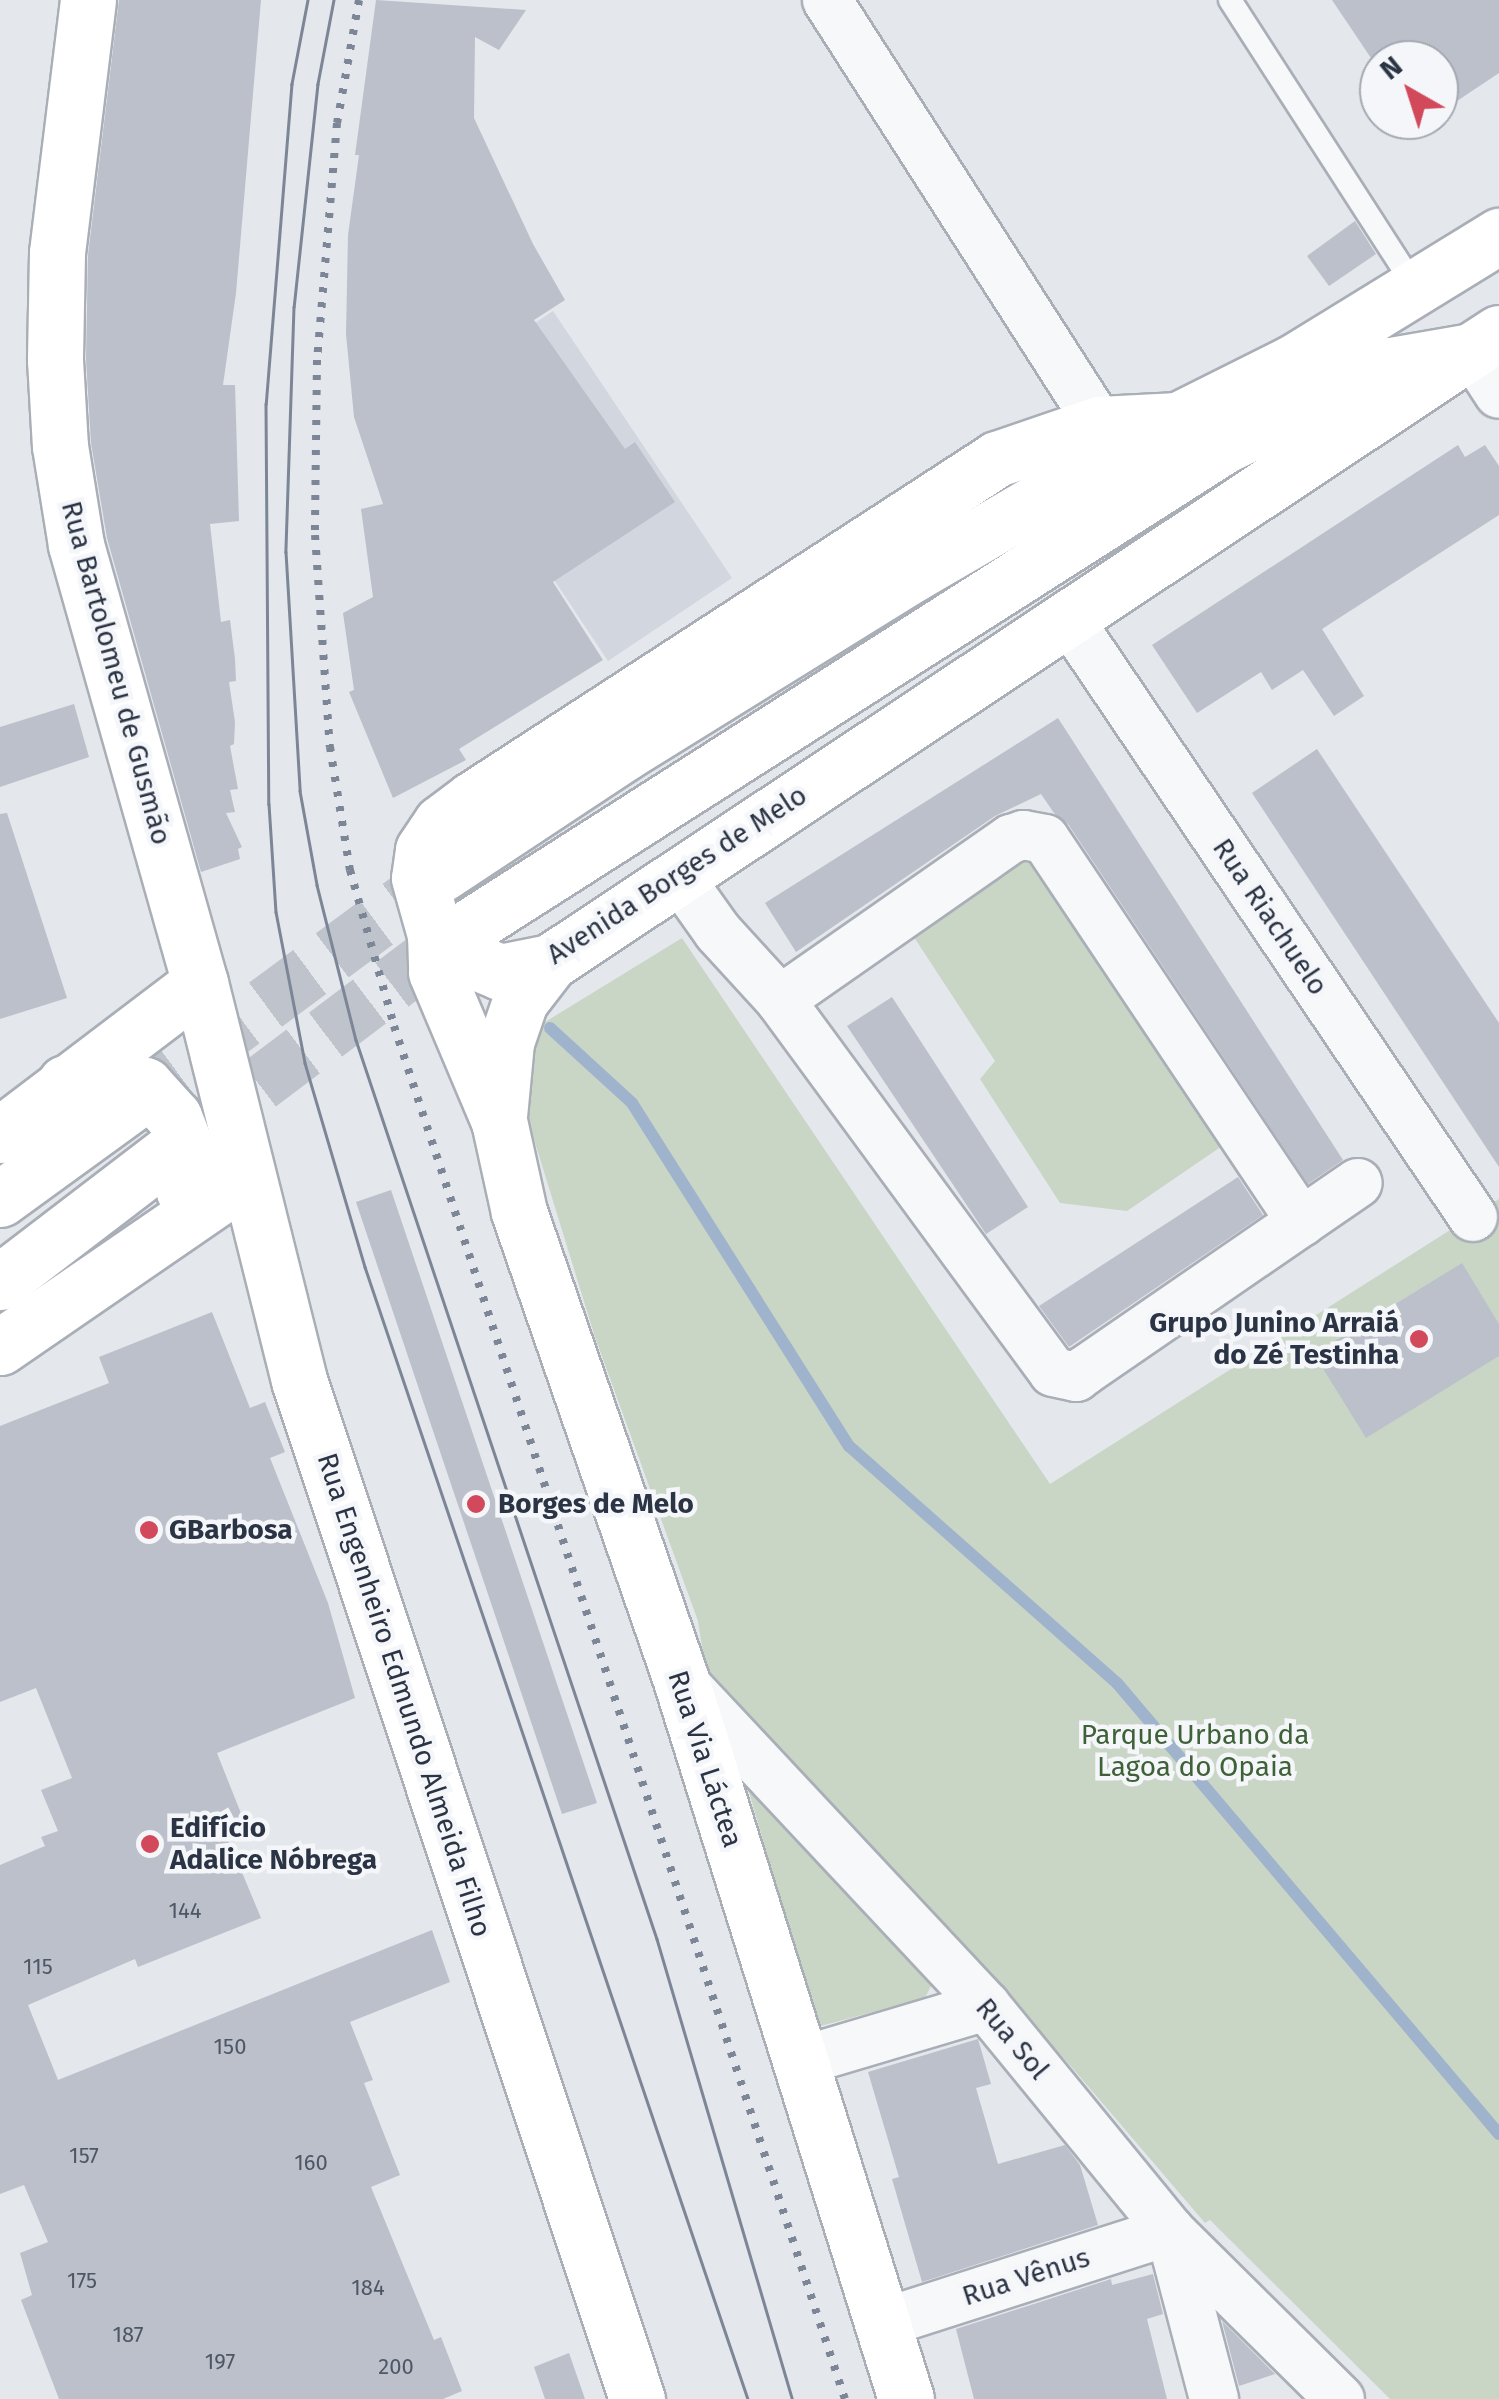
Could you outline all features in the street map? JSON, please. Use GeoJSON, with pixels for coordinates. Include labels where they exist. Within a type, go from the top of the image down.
{"type":"FeatureCollection","features":[{"type":"Feature","properties":{"kind":"street","name":"Rua Bartolomeu de Gusmão"},"geometry":{"type":"LineString","coordinates":[[88,0],[56,253],[55,360],[60,446],[76,544],[200,983]]}},
{"type":"Feature","properties":{"kind":"street"},"geometry":{"type":"LineString","coordinates":[[826,0],[1099,424]]}},
{"type":"Feature","properties":{"kind":"street"},"geometry":{"type":"LineString","coordinates":[[441,874],[896,584],[1178,420],[1294,362],[1499,236]]}},
{"type":"Feature","properties":{"kind":"street","name":"Avenida Borges de Melo"},"geometry":{"type":"LineString","coordinates":[[445,953],[452,952],[500,972],[550,962],[1068,618],[1490,359]]}},
{"type":"Feature","properties":{"kind":"street","name":"Avenida Borges de Melo"},"geometry":{"type":"LineString","coordinates":[[445,953],[1225,445],[1390,364],[1490,359]]}},
{"type":"Feature","properties":{"kind":"street"},"geometry":{"type":"LineString","coordinates":[[445,953],[418,878],[424,850],[442,823],[473,798],[997,459],[1099,424],[1178,420]]}},
{"type":"Feature","properties":{"kind":"street","name":"Rua Riachuelo"},"geometry":{"type":"LineString","coordinates":[[1068,618],[1473,1216]]}},
{"type":"Feature","properties":{"kind":"street"},"geometry":{"type":"LineString","coordinates":[[780,1000],[1012,840],[1022,835],[1046,839],[1301,1222]]}},
{"type":"Feature","properties":{"kind":"street"},"geometry":{"type":"LineString","coordinates":[[679,877],[718,932],[780,1000],[1053,1372],[1076,1377],[1358,1183]]}},
{"type":"Feature","properties":{"kind":"street","name":"Rua Via Láctea"},"geometry":{"type":"LineString","coordinates":[[445,953],[499,1121],[519,1212],[681,1680],[906,2399]]}},
{"type":"Feature","properties":{"kind":"street","name":"Rua Via Láctea"},"geometry":{"type":"LineString","coordinates":[[499,1121],[506,1042],[520,1001],[550,962]]}},
{"type":"Feature","properties":{"kind":"street"},"geometry":{"type":"LineString","coordinates":[[0,1136],[200,983]]}},
{"type":"Feature","properties":{"kind":"street","name":"Rua Engenheiro Edmundo Almeida Filho"},"geometry":{"type":"LineString","coordinates":[[200,983],[300,1380],[637,2399]]}},
{"type":"Feature","properties":{"kind":"street"},"geometry":{"type":"LineString","coordinates":[[64,1084],[116,1078],[144,1085],[174,1116],[191,1160],[181,1201],[130,1256]]}},
{"type":"Feature","properties":{"kind":"street"},"geometry":{"type":"LineString","coordinates":[[0,1199],[132,1103]]}},
{"type":"Feature","properties":{"kind":"street"},"geometry":{"type":"LineString","coordinates":[[0,1282],[175,1148]]}},
{"type":"Feature","properties":{"kind":"street"},"geometry":{"type":"LineString","coordinates":[[0,1348],[248,1178]]}},
{"type":"Feature","properties":{"kind":"street","name":"Rua Sol"},"geometry":{"type":"LineString","coordinates":[[681,1680],[986,2006],[1170,2231],[1340,2399]]}},
{"type":"Feature","properties":{"kind":"street"},"geometry":{"type":"LineString","coordinates":[[802,2061],[986,2006]]}},
{"type":"Feature","properties":{"kind":"street"},"geometry":{"type":"LineString","coordinates":[[1170,2231],[1214,2399]]}},
{"type":"Feature","properties":{"kind":"street","name":"Rua Vênus"},"geometry":{"type":"LineString","coordinates":[[883,2323],[1170,2231]]}},
{"type":"Feature","properties":{"kind":"lane"},"geometry":{"type":"LineString","coordinates":[[1230,0],[1416,290]]}},
{"type":"Feature","properties":{"kind":"shaded area"},"geometry":{"type":"Polygon","coordinates":[[[553,311],[732,578],[608,661],[430,393],[553,311]]]}},
{"type":"Feature","properties":{"kind":"green space"},"geometry":{"type":"Polygon","coordinates":[[[1028,846],[1225,1144],[1127,1211],[1060,1203],[980,1079],[995,1061],[908,928],[1028,846]]]}},
{"type":"Feature","properties":{"kind":"green space","name":"Parque Urbano da Lagoa do Opaia"},"geometry":{"type":"Polygon","coordinates":[[[682,938],[1050,1484],[1499,1199],[1499,2399],[1390,2399],[1210,2220],[1205,2223],[1069,2064],[705,1666],[698,1621],[595,1337],[520,1094],[532,1030],[682,938]]]}},
{"type":"Feature","properties":{"kind":"green space"},"geometry":{"type":"Polygon","coordinates":[[[752,1787],[932,1984],[925,1998],[817,2027],[749,1792],[752,1787]]]}},
{"type":"Feature","properties":{"kind":"building"},"geometry":{"type":"Polygon","coordinates":[[[119,0],[261,0],[236,293],[223,385],[235,385],[239,521],[210,524],[221,622],[230,620],[235,659],[236,681],[229,682],[235,722],[234,744],[230,746],[238,789],[230,790],[235,812],[226,813],[242,847],[238,849],[240,859],[201,872],[107,538],[91,443],[86,359],[88,255],[119,0]]]}},
{"type":"Feature","properties":{"kind":"building"},"geometry":{"type":"Polygon","coordinates":[[[376,0],[526,10],[499,50],[475,37],[474,118],[533,244],[565,300],[534,320],[625,449],[635,442],[675,502],[553,582],[603,660],[459,749],[466,760],[393,798],[349,692],[354,690],[343,613],[373,597],[361,509],[383,504],[354,417],[346,334],[348,235],[359,155],[355,155],[376,0]]]}},
{"type":"Feature","properties":{"kind":"building"},"geometry":{"type":"Polygon","coordinates":[[[1332,0],[1499,0],[1499,73],[1459,100],[1459,40],[1359,40],[1332,0]]]}},
{"type":"Feature","properties":{"kind":"building"},"geometry":{"type":"Polygon","coordinates":[[[1355,221],[1376,254],[1329,286],[1307,256],[1355,221]]]}},
{"type":"Feature","properties":{"kind":"building"},"geometry":{"type":"Polygon","coordinates":[[[1458,445],[1465,457],[1485,445],[1499,466],[1499,515],[1322,629],[1364,696],[1334,716],[1303,670],[1272,690],[1261,672],[1197,713],[1152,645],[1458,445]]]}},
{"type":"Feature","properties":{"kind":"building"},"geometry":{"type":"Polygon","coordinates":[[[74,704],[89,757],[0,787],[0,727],[74,704]]]}},
{"type":"Feature","properties":{"kind":"building"},"geometry":{"type":"Polygon","coordinates":[[[1058,718],[1343,1160],[1308,1184],[1068,824],[1054,813],[1041,794],[995,816],[796,952],[765,903],[1058,718]]]}},
{"type":"Feature","properties":{"kind":"building"},"geometry":{"type":"Polygon","coordinates":[[[1317,749],[1499,1023],[1499,1167],[1252,793],[1317,749]]]}},
{"type":"Feature","properties":{"kind":"building"},"geometry":{"type":"Polygon","coordinates":[[[7,813],[67,998],[0,1019],[0,814],[7,813]]]}},
{"type":"Feature","properties":{"kind":"building"},"geometry":{"type":"Polygon","coordinates":[[[892,997],[1028,1207],[986,1234],[847,1026],[892,997]]]}},
{"type":"Feature","properties":{"kind":"building"},"geometry":{"type":"Polygon","coordinates":[[[1238,1177],[1263,1215],[1069,1347],[1039,1306],[1238,1177]]]}},
{"type":"Feature","properties":{"kind":"building","name":"Borges de Melo"},"geometry":{"type":"Polygon","coordinates":[[[391,1190],[597,1803],[562,1814],[356,1202],[391,1190]]]}},
{"type":"Feature","properties":{"kind":"building","name":"Grupo Junino Arraiá do Zé Testinha"},"geometry":{"type":"Polygon","coordinates":[[[1462,1263],[1499,1324],[1499,1356],[1366,1438],[1314,1354],[1462,1263]]]}},
{"type":"Feature","properties":{"kind":"building"},"geometry":{"type":"Polygon","coordinates":[[[212,1312],[250,1408],[265,1402],[285,1452],[270,1458],[328,1603],[355,1698],[217,1753],[248,1831],[228,1839],[261,1918],[138,1967],[135,1959],[28,2005],[58,2080],[432,1930],[450,1982],[350,2022],[373,2080],[364,2083],[400,2175],[371,2187],[434,2340],[441,2337],[462,2391],[443,2399],[59,2399],[21,2300],[32,2295],[20,2253],[48,2242],[24,2185],[0,2194],[0,1865],[45,1846],[41,1837],[58,1831],[41,1790],[72,1778],[36,1688],[0,1702],[0,1426],[109,1383],[99,1357],[212,1312]]]}},
{"type":"Feature","properties":{"kind":"building"},"geometry":{"type":"Polygon","coordinates":[[[978,2039],[991,2084],[976,2088],[998,2164],[1065,2145],[1080,2165],[1098,2225],[922,2282],[892,2179],[899,2177],[868,2072],[978,2039]]]}},
{"type":"Feature","properties":{"kind":"building"},"geometry":{"type":"Polygon","coordinates":[[[1153,2274],[1163,2314],[1147,2319],[1167,2399],[974,2399],[956,2329],[1111,2279],[1112,2285],[1153,2274]]]}},
{"type":"Feature","properties":{"kind":"building"},"geometry":{"type":"Polygon","coordinates":[[[1222,2321],[1275,2374],[1239,2386],[1222,2321]]]}},
{"type":"Feature","properties":{"kind":"building"},"geometry":{"type":"Polygon","coordinates":[[[569,2353],[585,2399],[545,2399],[534,2367],[569,2353]]]}},
{"type":"Feature","properties":{"kind":"waterway"},"geometry":{"type":"LineString","coordinates":[[550,1028],[632,1103],[849,1446],[1117,1683],[1499,2134]]}},
{"type":"Feature","properties":{"kind":"tunnel"},"geometry":{"type":"LineString","coordinates":[[132,1103],[441,874]]}},
{"type":"Feature","properties":{"kind":"tunnel"},"geometry":{"type":"LineString","coordinates":[[193,1134],[468,927]]}},
{"type":"Feature","properties":{"kind":"tram line"},"geometry":{"type":"LineString","coordinates":[[308,0],[292,84],[266,404],[269,804],[276,912],[305,1063],[365,1267],[748,2399]]}},
{"type":"Feature","properties":{"kind":"tram line"},"geometry":{"type":"LineString","coordinates":[[334,0],[318,84],[294,307],[286,552],[300,791],[317,885],[356,1040],[657,1939],[792,2399]]}},
{"type":"Feature","properties":{"kind":"railway"},"geometry":{"type":"LineString","coordinates":[[359,0],[337,123],[317,360],[315,535],[330,747],[350,870],[394,1026],[845,2399]]}},
{"type":"Feature","properties":{"kind":"place","name":"Grupo Junino Arraiá do Zé Testinha"},"geometry":{"type":"Point","coordinates":[1419,1339]}},
{"type":"Feature","properties":{"kind":"place","name":"Borges de Melo"},"geometry":{"type":"Point","coordinates":[476,1504]}},
{"type":"Feature","properties":{"kind":"place","name":"GBarbosa"},"geometry":{"type":"Point","coordinates":[149,1530]}},
{"type":"Feature","properties":{"kind":"place","name":"Edifício Adalice Nóbrega"},"geometry":{"type":"Point","coordinates":[150,1844]}}]}
